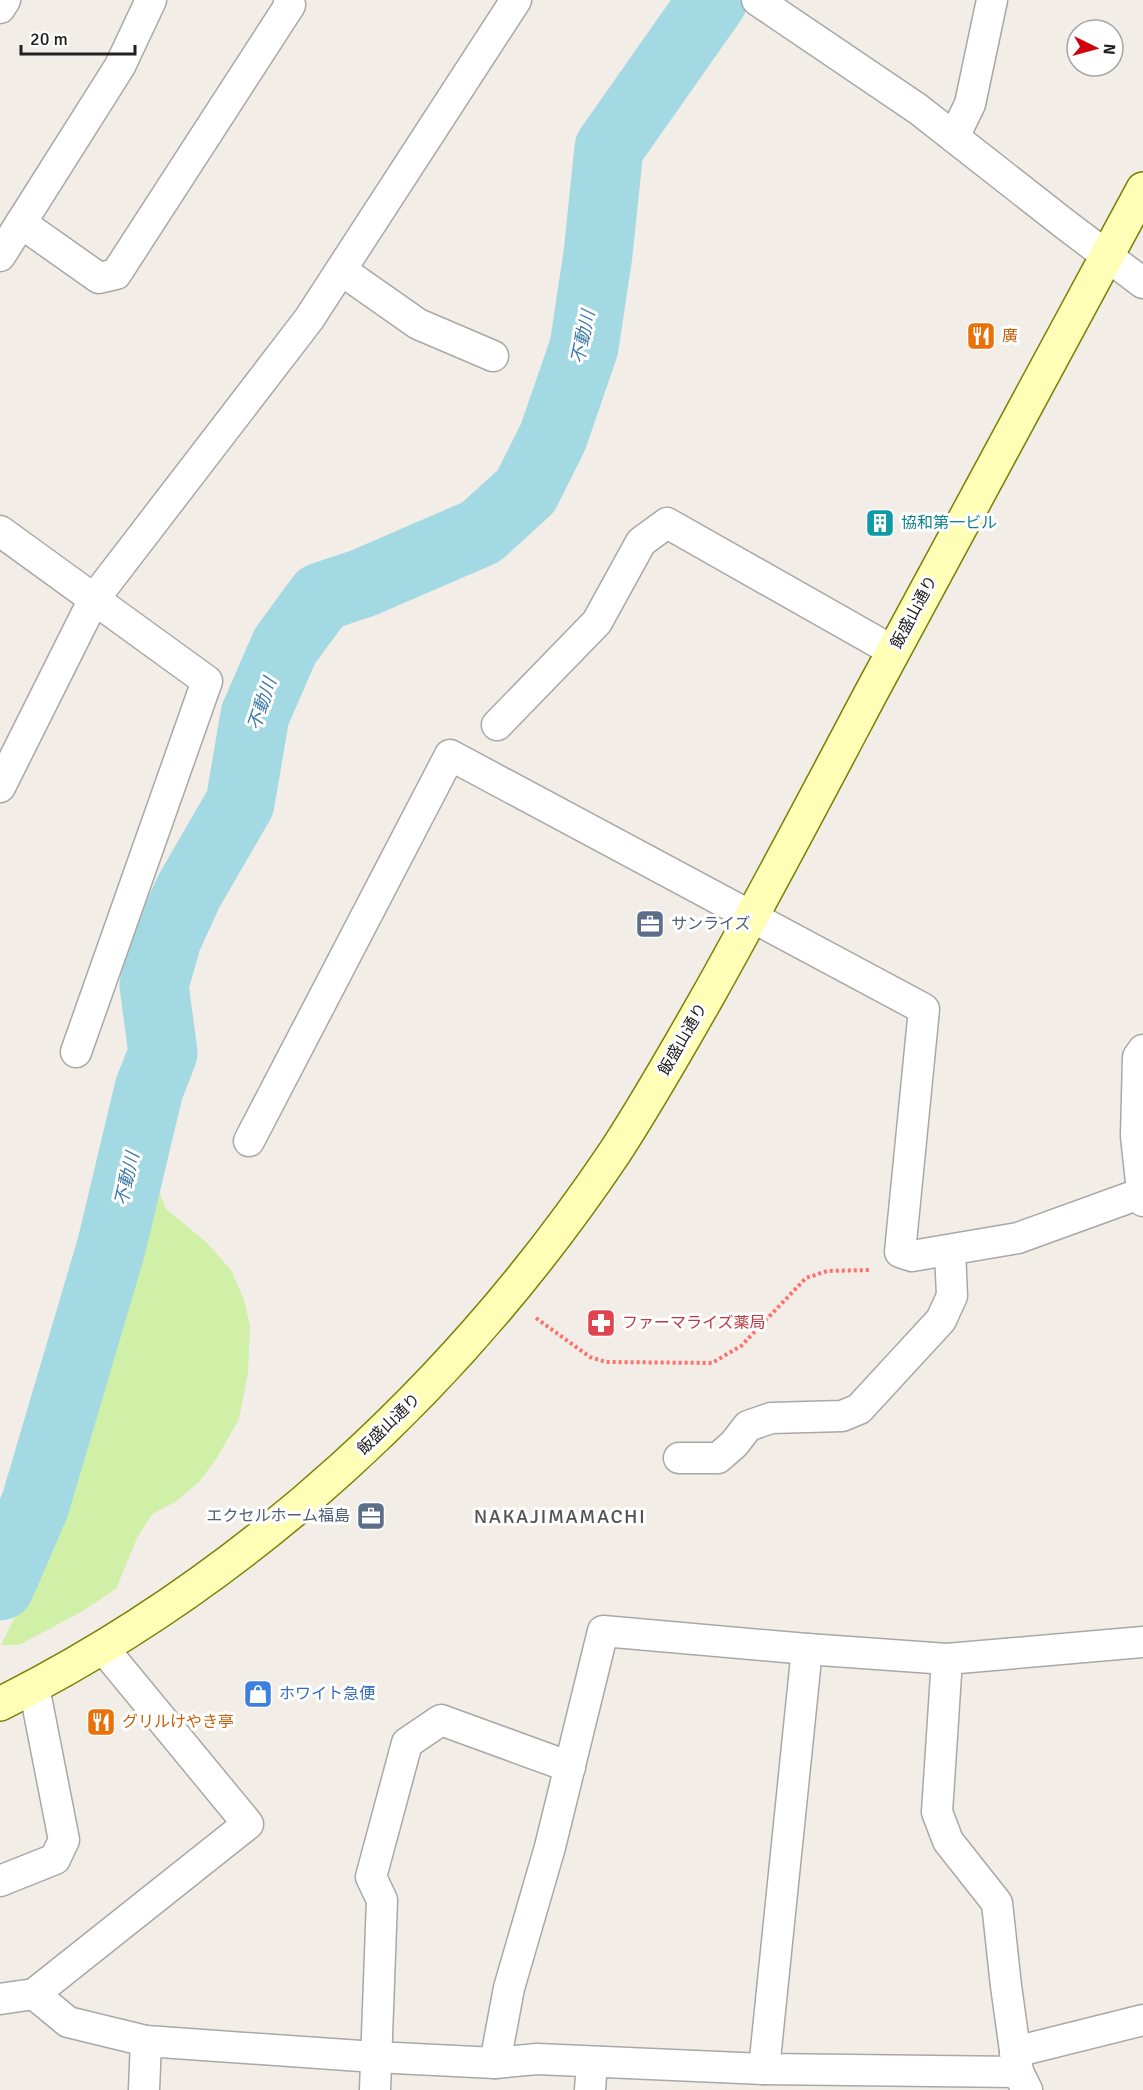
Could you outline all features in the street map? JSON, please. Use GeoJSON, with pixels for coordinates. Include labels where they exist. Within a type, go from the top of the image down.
{"type":"FeatureCollection","features":[{"type":"Feature","properties":{"kind":"street"},"geometry":{"type":"LineString","coordinates":[[0,8],[5,0]]}},
{"type":"Feature","properties":{"kind":"street"},"geometry":{"type":"LineString","coordinates":[[0,256],[120,66],[151,0]]}},
{"type":"Feature","properties":{"kind":"street"},"geometry":{"type":"LineString","coordinates":[[21,223],[99,278],[116,274],[290,5],[289,0]]}},
{"type":"Feature","properties":{"kind":"street"},"geometry":{"type":"LineString","coordinates":[[0,787],[8,750],[94,599],[309,319],[516,0]]}},
{"type":"Feature","properties":{"kind":"street"},"geometry":{"type":"LineString","coordinates":[[757,0],[918,109],[1143,283]]}},
{"type":"Feature","properties":{"kind":"street"},"geometry":{"type":"LineString","coordinates":[[954,137],[970,104],[992,0]]}},
{"type":"Feature","properties":{"kind":"street","name":"飯盛山通り"},"geometry":{"type":"LineString","coordinates":[[0,1704],[103,1648],[253,1543],[319,1490],[446,1367],[564,1223],[616,1150],[667,1068],[752,918],[893,651],[1143,189]]}},
{"type":"Feature","properties":{"kind":"street"},"geometry":{"type":"LineString","coordinates":[[341,270],[418,324],[493,356]]}},
{"type":"Feature","properties":{"kind":"street"},"geometry":{"type":"LineString","coordinates":[[497,725],[597,622],[641,542],[667,524],[893,651]]}},
{"type":"Feature","properties":{"kind":"street"},"geometry":{"type":"LineString","coordinates":[[0,531],[207,681],[76,1052]]}},
{"type":"Feature","properties":{"kind":"street"},"geometry":{"type":"LineString","coordinates":[[249,1141],[450,755],[924,1009],[900,1252],[912,1256],[1018,1238],[1142,1193]]}},
{"type":"Feature","properties":{"kind":"street"},"geometry":{"type":"LineString","coordinates":[[1143,1050],[1138,1057],[1136,1136],[1143,1201]]}},
{"type":"Feature","properties":{"kind":"street"},"geometry":{"type":"LineString","coordinates":[[680,1458],[718,1458],[734,1444],[748,1426],[771,1418],[842,1416],[860,1409],[941,1320],[952,1296],[950,1250]]}},
{"type":"Feature","properties":{"kind":"street"},"geometry":{"type":"LineString","coordinates":[[495,2063],[509,1988],[550,1847],[603,1631],[947,1659],[1143,1642]]}},
{"type":"Feature","properties":{"kind":"street"},"geometry":{"type":"LineString","coordinates":[[0,1999],[34,1994],[248,1824],[103,1648]]}},
{"type":"Feature","properties":{"kind":"street"},"geometry":{"type":"LineString","coordinates":[[764,2069],[807,1649]]}},
{"type":"Feature","properties":{"kind":"street"},"geometry":{"type":"LineString","coordinates":[[947,1659],[937,1812],[948,1841],[997,1903],[1006,1986],[1020,2071]]}},
{"type":"Feature","properties":{"kind":"street"},"geometry":{"type":"LineString","coordinates":[[0,1881],[55,1858],[64,1840],[34,1687]]}},
{"type":"Feature","properties":{"kind":"street"},"geometry":{"type":"LineString","coordinates":[[375,2090],[382,1900],[371,1877],[407,1743],[441,1720],[570,1767]]}},
{"type":"Feature","properties":{"kind":"street"},"geometry":{"type":"LineString","coordinates":[[34,1994],[68,2022],[146,2041],[495,2063],[537,2059],[591,2076],[764,2069],[1020,2071],[1143,2020]]}},
{"type":"Feature","properties":{"kind":"street"},"geometry":{"type":"LineString","coordinates":[[144,2090],[146,2041]]}},
{"type":"Feature","properties":{"kind":"path"},"geometry":{"type":"LineString","coordinates":[[507,1295],[528,1313],[590,1356],[606,1362],[712,1363],[741,1346],[806,1278],[827,1271],[890,1269],[912,1256]]}},
{"type":"Feature","properties":{"kind":"green space"},"geometry":{"type":"Polygon","coordinates":[[[146,1182],[158,1189],[166,1209],[206,1242],[231,1270],[244,1300],[250,1326],[248,1372],[239,1419],[218,1456],[199,1482],[175,1502],[152,1514],[137,1538],[116,1589],[81,1612],[19,1645],[1,1645],[47,1553],[79,1464],[97,1369],[146,1182]]]}},
{"type":"Feature","properties":{"kind":"waterway","name":"不動川"},"geometry":{"type":"LineString","coordinates":[[0,1586],[35,1505],[111,1248],[149,1089],[163,1053],[154,985],[167,939],[189,891],[240,803],[255,715],[285,646],[321,597],[363,583],[481,532],[526,491],[553,437],[584,347],[598,254],[609,148],[713,0]]}},
{"type":"Feature","properties":{"kind":"place","name":"廣"},"geometry":{"type":"Point","coordinates":[981,336]}},
{"type":"Feature","properties":{"kind":"place","name":"協和第一ビル"},"geometry":{"type":"Point","coordinates":[880,523]}},
{"type":"Feature","properties":{"kind":"place","name":"サンライズ"},"geometry":{"type":"Point","coordinates":[650,924]}},
{"type":"Feature","properties":{"kind":"place","name":"ファーマライズ薬局"},"geometry":{"type":"Point","coordinates":[601,1323]}},
{"type":"Feature","properties":{"kind":"place","name":"エクセルホーム福島"},"geometry":{"type":"Point","coordinates":[371,1516]}},
{"type":"Feature","properties":{"kind":"place","name":"ホワイト急便"},"geometry":{"type":"Point","coordinates":[258,1694]}},
{"type":"Feature","properties":{"kind":"place","name":"グリルけやき亭"},"geometry":{"type":"Point","coordinates":[101,1722]}},
{"type":"Feature","properties":{"kind":"district","name":"NAKAJIMAMACHI"},"geometry":{"type":"Point","coordinates":[560,1516]}}]}
